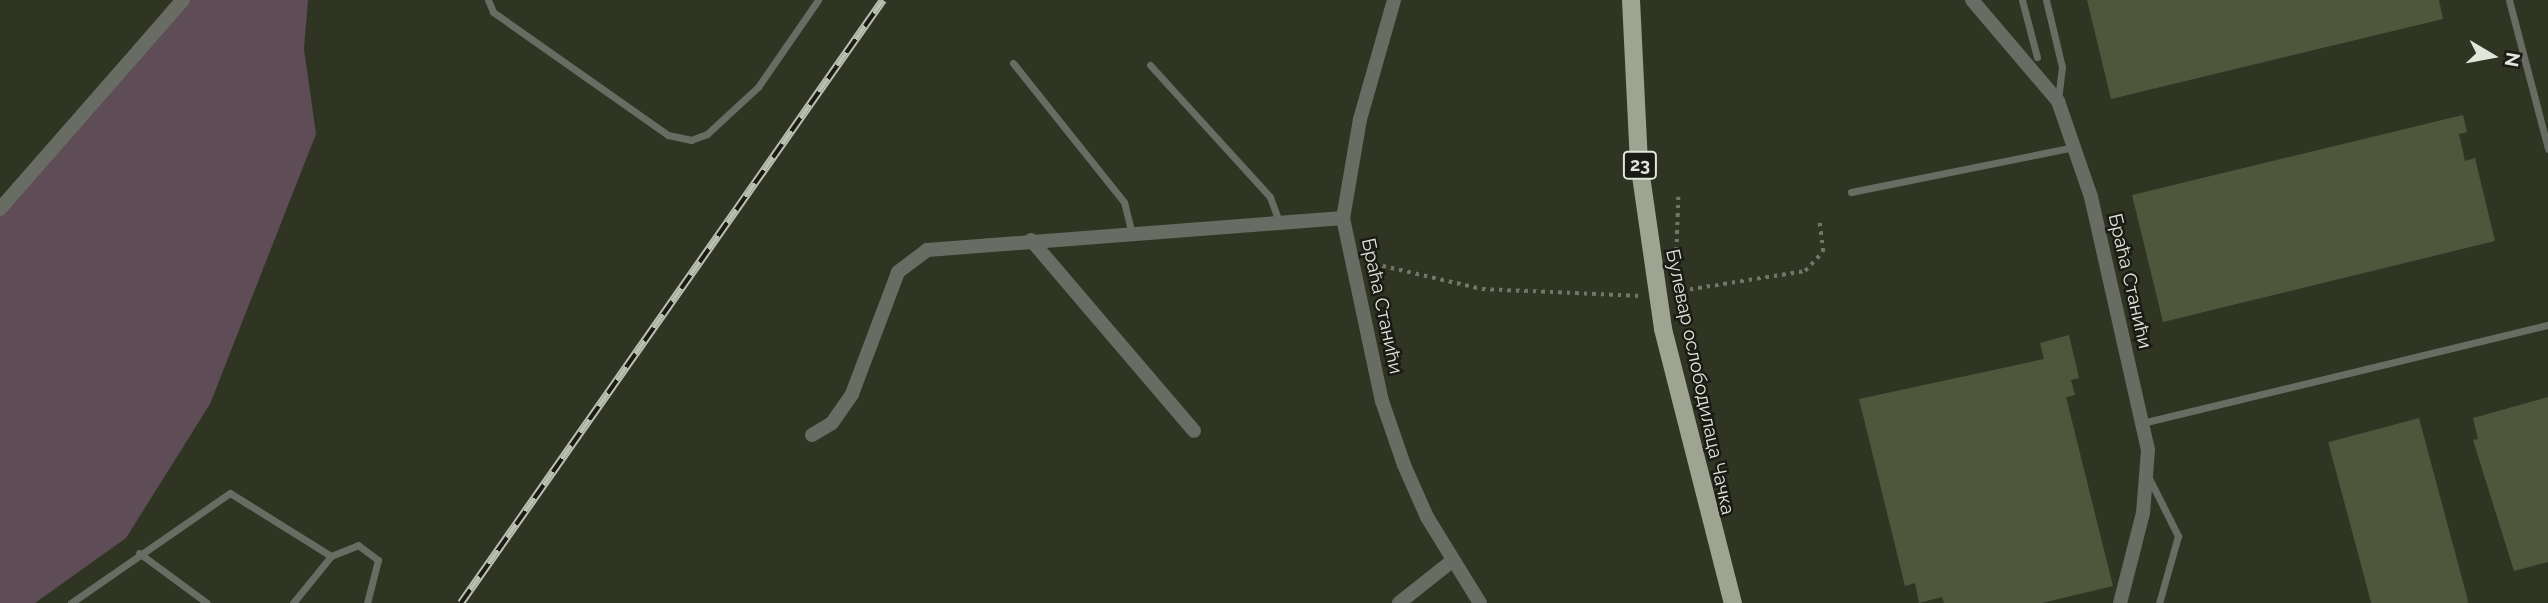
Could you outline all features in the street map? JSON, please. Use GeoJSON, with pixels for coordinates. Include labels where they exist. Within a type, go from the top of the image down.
{"type":"FeatureCollection","features":[{"type":"Feature","properties":{"kind":"main road","name":"Булевар ослободилаца Чачка"},"geometry":{"type":"LineString","coordinates":[[1631,0],[1639,162],[1663,329],[1733,603]]}},
{"type":"Feature","properties":{"kind":"street"},"geometry":{"type":"LineString","coordinates":[[0,209],[183,0]]}},
{"type":"Feature","properties":{"kind":"street","name":"Браћа Станићи"},"geometry":{"type":"LineString","coordinates":[[1394,0],[1360,119],[1343,218],[1382,401],[1404,465],[1452,561],[1480,603]]}},
{"type":"Feature","properties":{"kind":"street","name":"Браћа Станићи"},"geometry":{"type":"LineString","coordinates":[[1972,0],[2058,101],[2078,146],[2142,423],[2148,477],[2120,603]]}},
{"type":"Feature","properties":{"kind":"street"},"geometry":{"type":"LineString","coordinates":[[812,435],[832,423],[852,394],[882,306],[905,262],[939,247],[1343,218]]}},
{"type":"Feature","properties":{"kind":"street"},"geometry":{"type":"LineString","coordinates":[[1031,240],[1194,431]]}},
{"type":"Feature","properties":{"kind":"street"},"geometry":{"type":"LineString","coordinates":[[1399,603],[1452,561]]}},
{"type":"Feature","properties":{"kind":"lane"},"geometry":{"type":"LineString","coordinates":[[488,0],[493,12],[668,135],[691,140],[708,134],[758,87],[818,0]]}},
{"type":"Feature","properties":{"kind":"lane"},"geometry":{"type":"LineString","coordinates":[[2022,0],[2038,57]]}},
{"type":"Feature","properties":{"kind":"lane"},"geometry":{"type":"LineString","coordinates":[[2046,0],[2062,67],[2058,101]]}},
{"type":"Feature","properties":{"kind":"lane"},"geometry":{"type":"LineString","coordinates":[[2509,0],[2548,149]]}},
{"type":"Feature","properties":{"kind":"lane"},"geometry":{"type":"LineString","coordinates":[[1013,63],[1124,202],[1132,233]]}},
{"type":"Feature","properties":{"kind":"lane"},"geometry":{"type":"LineString","coordinates":[[1150,65],[1270,197],[1279,222]]}},
{"type":"Feature","properties":{"kind":"lane"},"geometry":{"type":"LineString","coordinates":[[1852,192],[2078,146]]}},
{"type":"Feature","properties":{"kind":"lane"},"geometry":{"type":"LineString","coordinates":[[2142,423],[2548,324]]}},
{"type":"Feature","properties":{"kind":"lane"},"geometry":{"type":"LineString","coordinates":[[2148,477],[2178,536],[2159,603]]}},
{"type":"Feature","properties":{"kind":"lane"},"geometry":{"type":"LineString","coordinates":[[71,603],[230,493],[331,556]]}},
{"type":"Feature","properties":{"kind":"lane"},"geometry":{"type":"LineString","coordinates":[[293,603],[331,556],[358,545],[370,549],[379,573],[367,603]]}},
{"type":"Feature","properties":{"kind":"lane"},"geometry":{"type":"LineString","coordinates":[[139,554],[207,603]]}},
{"type":"Feature","properties":{"kind":"path"},"geometry":{"type":"LineString","coordinates":[[1671,292],[1679,271],[1678,197]]}},
{"type":"Feature","properties":{"kind":"path"},"geometry":{"type":"LineString","coordinates":[[1660,294],[1805,271],[1823,252],[1819,220]]}},
{"type":"Feature","properties":{"kind":"path"},"geometry":{"type":"LineString","coordinates":[[1354,265],[1375,260],[1482,289],[1613,300],[1648,295]]}},
{"type":"Feature","properties":{"kind":"shaded area"},"geometry":{"type":"Polygon","coordinates":[[[173,0],[308,0],[304,49],[316,134],[210,404],[126,538],[35,603],[0,603],[0,202],[173,0]]]}},
{"type":"Feature","properties":{"kind":"building"},"geometry":{"type":"Polygon","coordinates":[[[2087,0],[2439,0],[2443,19],[2111,99],[2087,0]]]}},
{"type":"Feature","properties":{"kind":"building"},"geometry":{"type":"Polygon","coordinates":[[[2463,115],[2467,132],[2459,134],[2465,161],[2475,158],[2495,241],[2163,322],[2132,195],[2463,115]]]}},
{"type":"Feature","properties":{"kind":"building"},"geometry":{"type":"Polygon","coordinates":[[[2069,335],[2079,378],[2071,380],[2075,395],[2066,397],[2113,586],[2042,603],[1944,603],[1942,597],[1919,603],[1915,583],[1905,586],[1859,399],[2044,359],[2040,343],[2069,335]]]}},
{"type":"Feature","properties":{"kind":"building"},"geometry":{"type":"Polygon","coordinates":[[[2548,397],[2548,562],[2514,571],[2473,440],[2478,439],[2473,418],[2548,397]]]}},
{"type":"Feature","properties":{"kind":"building"},"geometry":{"type":"Polygon","coordinates":[[[2419,418],[2468,602],[2371,603],[2328,442],[2419,418]]]}},
{"type":"Feature","properties":{"kind":"railway"},"geometry":{"type":"LineString","coordinates":[[461,603],[883,0]]}}]}
